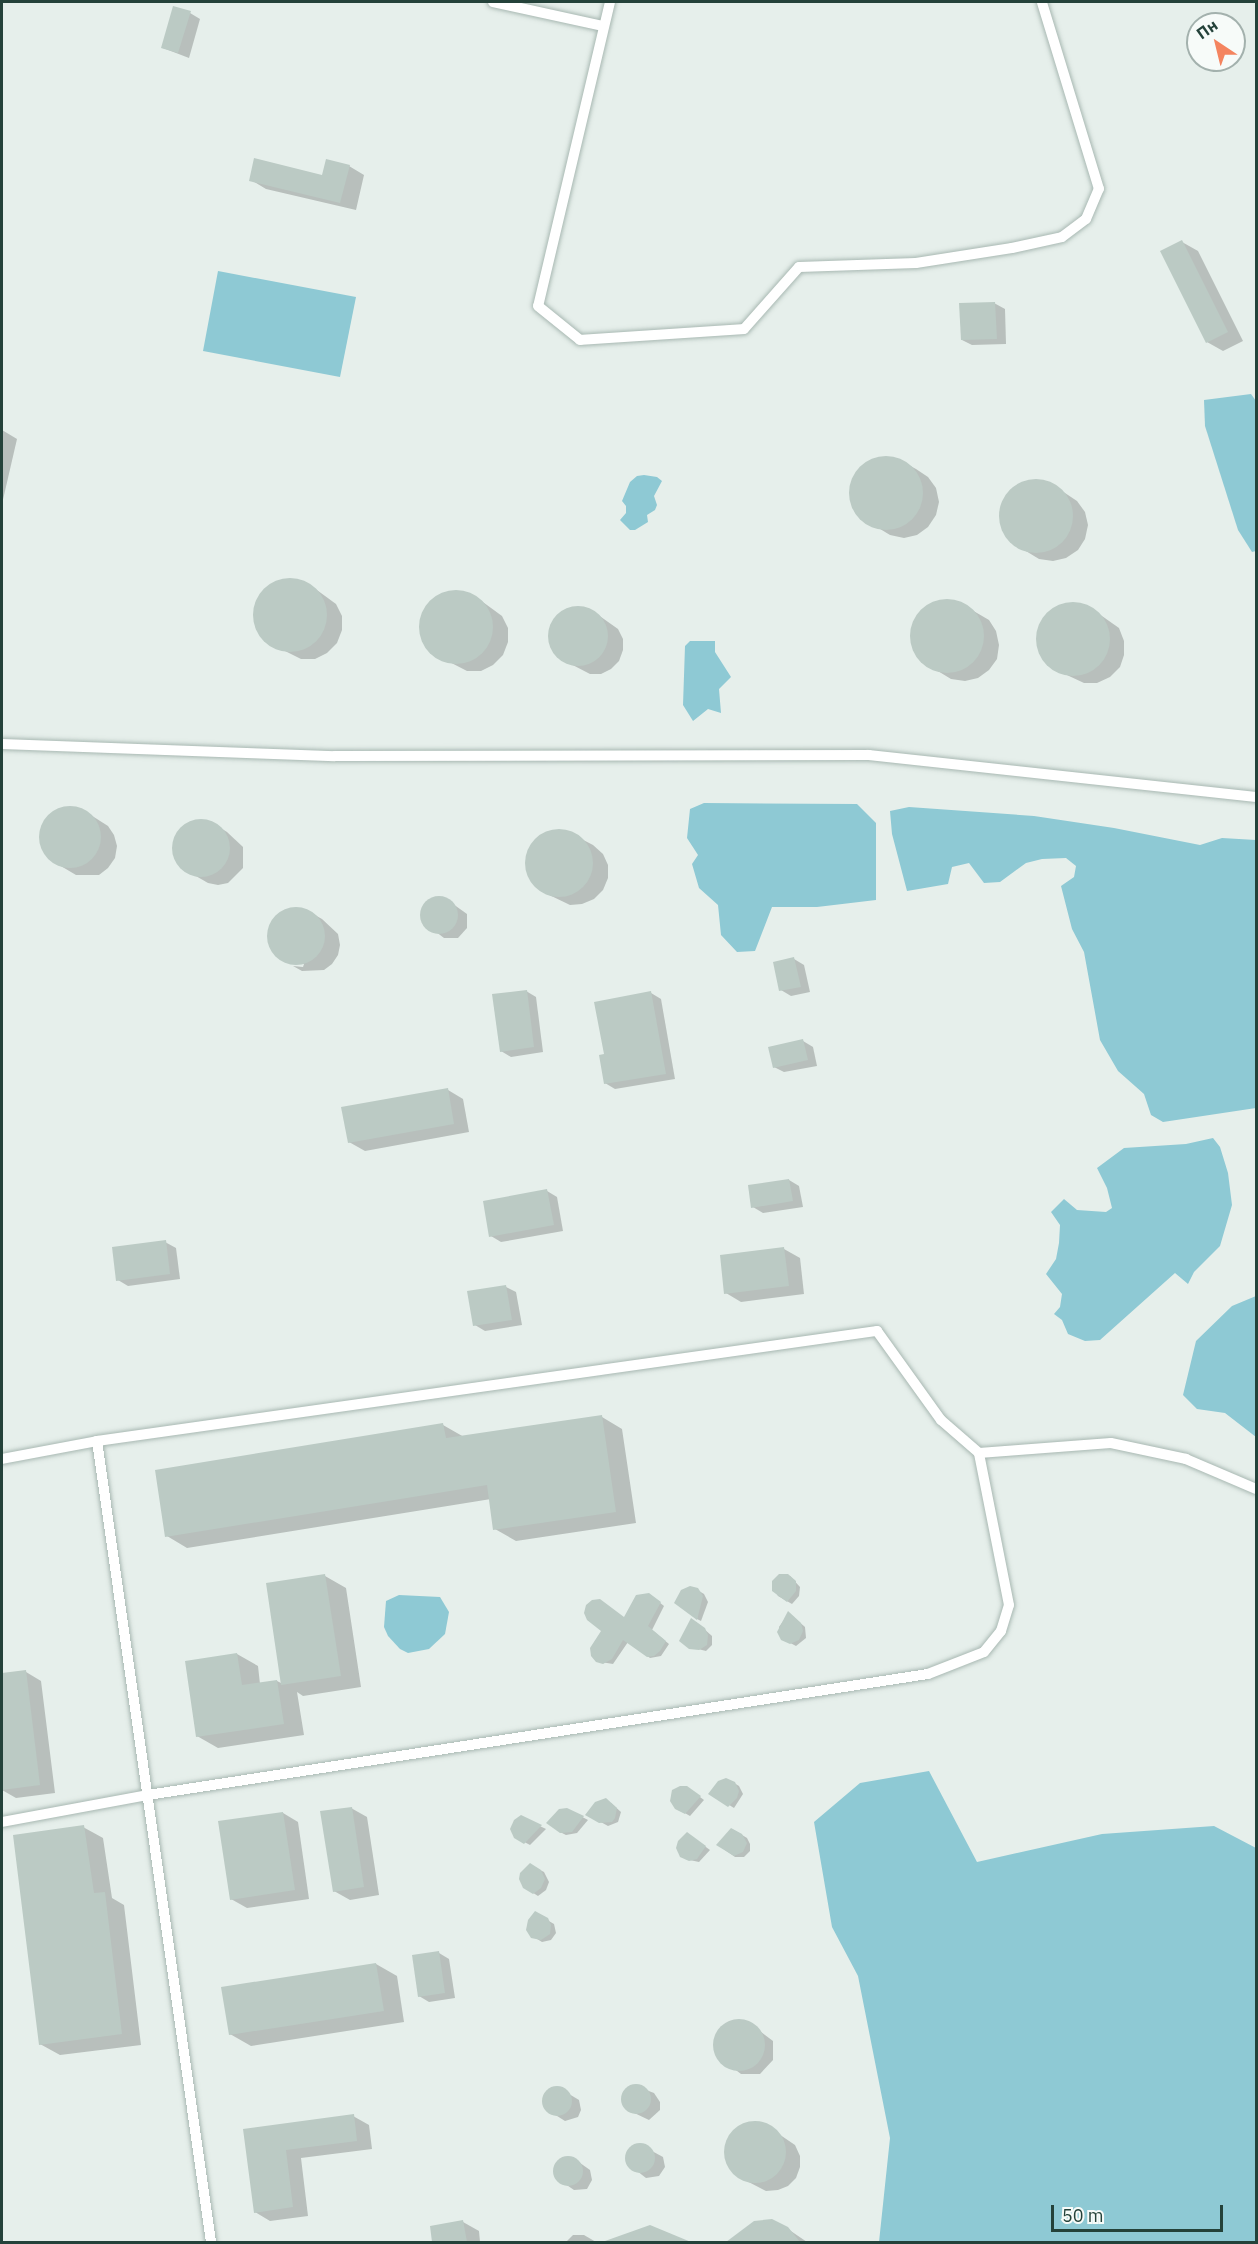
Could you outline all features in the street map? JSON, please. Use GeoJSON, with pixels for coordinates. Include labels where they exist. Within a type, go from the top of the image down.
{"type":"FeatureCollection","features":[{"type":"Feature","properties":{"kind":"lane"},"geometry":{"type":"LineString","coordinates":[[493,2],[603,26]]}},
{"type":"Feature","properties":{"kind":"lane"},"geometry":{"type":"LineString","coordinates":[[610,2],[538,306],[580,340],[744,329],[799,267],[916,263],[1012,248],[1062,237],[1086,219],[1099,189],[1042,2]]}},
{"type":"Feature","properties":{"kind":"lane"},"geometry":{"type":"LineString","coordinates":[[2,744],[335,756],[869,755],[1257,797]]}},
{"type":"Feature","properties":{"kind":"lane"},"geometry":{"type":"LineString","coordinates":[[2,1459],[97,1441],[878,1331],[941,1420],[979,1453],[1009,1605],[1001,1631],[984,1652],[928,1674],[148,1795],[2,1822]]}},
{"type":"Feature","properties":{"kind":"lane"},"geometry":{"type":"LineString","coordinates":[[97,1441],[211,2242]]}},
{"type":"Feature","properties":{"kind":"lane"},"geometry":{"type":"LineString","coordinates":[[979,1453],[1112,1443],[1186,1459],[1257,1489]]}},
{"type":"Feature","properties":{"kind":"water"},"geometry":{"type":"Polygon","coordinates":[[[218,271],[356,297],[340,377],[203,351],[218,271]]]}},
{"type":"Feature","properties":{"kind":"water"},"geometry":{"type":"Polygon","coordinates":[[[1251,394],[1256,401],[1256,551],[1252,552],[1238,530],[1205,426],[1204,400],[1251,394]]]}},
{"type":"Feature","properties":{"kind":"water"},"geometry":{"type":"Polygon","coordinates":[[[637,476],[657,477],[662,481],[654,496],[657,505],[655,510],[647,515],[648,522],[635,530],[630,530],[620,520],[626,513],[626,506],[622,501],[630,482],[637,476]]]}},
{"type":"Feature","properties":{"kind":"water"},"geometry":{"type":"Polygon","coordinates":[[[690,641],[715,641],[715,652],[731,677],[719,689],[721,713],[708,709],[693,721],[683,705],[685,646],[690,641]]]}},
{"type":"Feature","properties":{"kind":"water"},"geometry":{"type":"Polygon","coordinates":[[[704,803],[857,804],[876,823],[876,900],[817,907],[772,907],[755,951],[737,952],[721,935],[718,905],[699,888],[692,864],[698,855],[687,838],[690,809],[704,803]]]}},
{"type":"Feature","properties":{"kind":"water"},"geometry":{"type":"Polygon","coordinates":[[[909,807],[1034,816],[1114,828],[1200,845],[1222,838],[1256,840],[1256,1108],[1163,1122],[1151,1115],[1144,1094],[1118,1071],[1100,1040],[1084,952],[1072,929],[1061,886],[1074,877],[1076,866],[1066,858],[1042,859],[1026,863],[1000,882],[984,883],[969,863],[952,867],[948,884],[907,891],[892,834],[890,811],[909,807]]]}},
{"type":"Feature","properties":{"kind":"water"},"geometry":{"type":"Polygon","coordinates":[[[1213,1138],[1220,1147],[1228,1173],[1232,1205],[1220,1246],[1194,1272],[1188,1284],[1175,1273],[1100,1340],[1085,1341],[1068,1334],[1062,1320],[1054,1314],[1060,1307],[1062,1294],[1046,1274],[1056,1259],[1059,1243],[1060,1225],[1051,1212],[1064,1199],[1077,1210],[1106,1212],[1112,1208],[1107,1188],[1097,1168],[1124,1148],[1186,1144],[1213,1138]]]}},
{"type":"Feature","properties":{"kind":"water"},"geometry":{"type":"Polygon","coordinates":[[[1256,1296],[1256,1437],[1225,1413],[1197,1409],[1183,1395],[1196,1341],[1232,1306],[1256,1296]]]}},
{"type":"Feature","properties":{"kind":"water"},"geometry":{"type":"Polygon","coordinates":[[[399,1595],[440,1597],[449,1612],[445,1634],[429,1649],[408,1653],[400,1649],[388,1636],[384,1627],[386,1601],[399,1595]]]}},
{"type":"Feature","properties":{"kind":"water"},"geometry":{"type":"Polygon","coordinates":[[[929,1771],[977,1862],[1102,1834],[1214,1826],[1256,1848],[1256,2242],[879,2242],[890,2138],[858,1976],[832,1927],[814,1822],[860,1783],[929,1771]]]}},
{"type":"Feature","properties":{"kind":"building"},"geometry":{"type":"Polygon","coordinates":[[[173,6],[191,11],[178,53],[161,48],[173,6]]]}},
{"type":"Feature","properties":{"kind":"building"},"geometry":{"type":"Polygon","coordinates":[[[254,158],[322,175],[326,159],[350,165],[340,203],[249,181],[254,158]]]}},
{"type":"Feature","properties":{"kind":"building"},"geometry":{"type":"Polygon","coordinates":[[[1182,240],[1228,332],[1206,343],[1160,251],[1182,240]]]}},
{"type":"Feature","properties":{"kind":"building"},"geometry":{"type":"Polygon","coordinates":[[[995,302],[997,339],[961,340],[959,303],[995,302]]]}},
{"type":"Feature","properties":{"kind":"building"},"geometry":{"type":"Polygon","coordinates":[[[886,456],[900,459],[912,467],[920,479],[923,493],[920,507],[912,519],[900,527],[886,530],[872,527],[860,519],[852,507],[849,493],[852,479],[860,467],[872,459],[886,456]]]}},
{"type":"Feature","properties":{"kind":"building"},"geometry":{"type":"Polygon","coordinates":[[[1036,479],[1050,482],[1062,490],[1070,502],[1073,516],[1070,530],[1062,542],[1050,550],[1036,553],[1022,550],[1010,542],[1002,530],[999,516],[1002,502],[1010,490],[1022,482],[1036,479]]]}},
{"type":"Feature","properties":{"kind":"building"},"geometry":{"type":"Polygon","coordinates":[[[290,578],[304,581],[316,589],[324,601],[327,615],[324,629],[316,641],[304,649],[290,652],[276,649],[264,641],[256,629],[253,615],[256,601],[264,589],[276,581],[290,578]]]}},
{"type":"Feature","properties":{"kind":"building"},"geometry":{"type":"Polygon","coordinates":[[[456,590],[470,593],[482,601],[490,613],[493,627],[490,641],[482,653],[470,661],[456,664],[442,661],[430,653],[422,641],[419,627],[422,613],[430,601],[442,593],[456,590]]]}},
{"type":"Feature","properties":{"kind":"building"},"geometry":{"type":"Polygon","coordinates":[[[947,599],[961,602],[973,610],[981,622],[984,636],[981,650],[973,662],[961,670],[947,673],[933,670],[921,662],[913,650],[910,636],[913,622],[921,610],[933,602],[947,599]]]}},
{"type":"Feature","properties":{"kind":"building"},"geometry":{"type":"Polygon","coordinates":[[[1073,602],[1087,605],[1099,613],[1107,625],[1110,639],[1107,653],[1099,665],[1087,673],[1073,676],[1059,673],[1047,665],[1039,653],[1036,639],[1039,625],[1047,613],[1059,605],[1073,602]]]}},
{"type":"Feature","properties":{"kind":"building"},"geometry":{"type":"Polygon","coordinates":[[[572,606],[584,606],[595,611],[603,619],[608,636],[606,648],[595,661],[584,666],[572,666],[561,661],[553,653],[548,642],[548,630],[553,619],[561,611],[572,606]]]}},
{"type":"Feature","properties":{"kind":"building"},"geometry":{"type":"Polygon","coordinates":[[[64,806],[76,806],[92,815],[99,825],[101,837],[99,849],[92,859],[76,868],[64,868],[53,863],[44,854],[39,843],[39,831],[44,820],[53,811],[64,806]]]}},
{"type":"Feature","properties":{"kind":"building"},"geometry":{"type":"Polygon","coordinates":[[[201,819],[212,821],[225,832],[230,848],[228,859],[217,872],[201,877],[190,875],[177,864],[172,848],[174,837],[185,824],[201,819]]]}},
{"type":"Feature","properties":{"kind":"building"},"geometry":{"type":"Polygon","coordinates":[[[552,829],[566,829],[578,834],[588,844],[593,863],[588,882],[578,892],[566,897],[552,897],[540,892],[530,882],[525,870],[525,856],[530,844],[540,834],[552,829]]]}},
{"type":"Feature","properties":{"kind":"building"},"geometry":{"type":"Polygon","coordinates":[[[439,896],[453,901],[458,915],[453,929],[439,934],[425,929],[420,915],[425,901],[439,896]]]}},
{"type":"Feature","properties":{"kind":"building"},"geometry":{"type":"Polygon","coordinates":[[[296,907],[307,909],[320,920],[325,936],[323,947],[312,960],[296,965],[285,963],[272,952],[267,936],[269,925],[280,912],[296,907]]]}},
{"type":"Feature","properties":{"kind":"building"},"geometry":{"type":"Polygon","coordinates":[[[794,957],[801,987],[779,991],[773,962],[794,957]]]}},
{"type":"Feature","properties":{"kind":"building"},"geometry":{"type":"Polygon","coordinates":[[[527,990],[534,1047],[500,1052],[492,994],[527,990]]]}},
{"type":"Feature","properties":{"kind":"building"},"geometry":{"type":"Polygon","coordinates":[[[651,991],[666,1074],[604,1084],[599,1055],[604,1054],[594,1002],[651,991]]]}},
{"type":"Feature","properties":{"kind":"building"},"geometry":{"type":"Polygon","coordinates":[[[803,1039],[808,1060],[773,1068],[768,1047],[803,1039]]]}},
{"type":"Feature","properties":{"kind":"building"},"geometry":{"type":"Polygon","coordinates":[[[448,1088],[454,1124],[348,1143],[341,1107],[448,1088]]]}},
{"type":"Feature","properties":{"kind":"building"},"geometry":{"type":"Polygon","coordinates":[[[789,1179],[793,1201],[751,1208],[748,1185],[789,1179]]]}},
{"type":"Feature","properties":{"kind":"building"},"geometry":{"type":"Polygon","coordinates":[[[547,1189],[554,1225],[489,1237],[483,1201],[547,1189]]]}},
{"type":"Feature","properties":{"kind":"building"},"geometry":{"type":"Polygon","coordinates":[[[166,1240],[170,1274],[116,1281],[112,1247],[166,1240]]]}},
{"type":"Feature","properties":{"kind":"building"},"geometry":{"type":"Polygon","coordinates":[[[784,1247],[789,1286],[724,1294],[720,1255],[784,1247]]]}},
{"type":"Feature","properties":{"kind":"building"},"geometry":{"type":"Polygon","coordinates":[[[506,1285],[512,1320],[473,1326],[467,1291],[506,1285]]]}},
{"type":"Feature","properties":{"kind":"building"},"geometry":{"type":"Polygon","coordinates":[[[602,1415],[616,1512],[493,1530],[487,1485],[165,1537],[155,1470],[443,1423],[446,1438],[602,1415]]]}},
{"type":"Feature","properties":{"kind":"building"},"geometry":{"type":"Polygon","coordinates":[[[325,1574],[341,1676],[281,1685],[266,1583],[325,1574]]]}},
{"type":"Feature","properties":{"kind":"building"},"geometry":{"type":"Polygon","coordinates":[[[779,1574],[788,1574],[796,1581],[796,1591],[787,1602],[772,1591],[772,1581],[779,1574]]]}},
{"type":"Feature","properties":{"kind":"building"},"geometry":{"type":"Polygon","coordinates":[[[690,1586],[698,1588],[703,1596],[697,1620],[674,1603],[681,1590],[690,1586]]]}},
{"type":"Feature","properties":{"kind":"building"},"geometry":{"type":"Polygon","coordinates":[[[649,1593],[661,1602],[648,1626],[666,1641],[660,1651],[654,1656],[647,1657],[623,1640],[612,1659],[603,1664],[596,1662],[591,1656],[590,1648],[601,1631],[587,1620],[584,1613],[586,1605],[592,1600],[600,1599],[624,1617],[636,1595],[649,1593]]]}},
{"type":"Feature","properties":{"kind":"building"},"geometry":{"type":"Polygon","coordinates":[[[788,1611],[801,1623],[803,1631],[799,1640],[790,1644],[781,1640],[777,1632],[788,1611]]]}},
{"type":"Feature","properties":{"kind":"building"},"geometry":{"type":"Polygon","coordinates":[[[691,1618],[705,1628],[708,1635],[707,1645],[699,1650],[689,1649],[679,1641],[691,1618]]]}},
{"type":"Feature","properties":{"kind":"building"},"geometry":{"type":"Polygon","coordinates":[[[237,1653],[242,1685],[277,1680],[284,1724],[196,1737],[185,1661],[237,1653]]]}},
{"type":"Feature","properties":{"kind":"building"},"geometry":{"type":"Polygon","coordinates":[[[26,1670],[40,1785],[2,1790],[2,1673],[26,1670]]]}},
{"type":"Feature","properties":{"kind":"building"},"geometry":{"type":"Polygon","coordinates":[[[726,1778],[735,1782],[739,1791],[737,1798],[728,1807],[708,1794],[718,1781],[726,1778]]]}},
{"type":"Feature","properties":{"kind":"building"},"geometry":{"type":"Polygon","coordinates":[[[680,1786],[687,1786],[701,1796],[685,1814],[675,1809],[670,1801],[672,1790],[680,1786]]]}},
{"type":"Feature","properties":{"kind":"building"},"geometry":{"type":"Polygon","coordinates":[[[606,1798],[617,1808],[612,1822],[599,1823],[585,1815],[595,1802],[606,1798]]]}},
{"type":"Feature","properties":{"kind":"building"},"geometry":{"type":"Polygon","coordinates":[[[352,1807],[364,1887],[333,1892],[320,1811],[352,1807]]]}},
{"type":"Feature","properties":{"kind":"building"},"geometry":{"type":"Polygon","coordinates":[[[567,1808],[584,1816],[572,1832],[560,1833],[546,1823],[559,1809],[567,1808]]]}},
{"type":"Feature","properties":{"kind":"building"},"geometry":{"type":"Polygon","coordinates":[[[283,1812],[295,1890],[230,1900],[218,1821],[283,1812]]]}},
{"type":"Feature","properties":{"kind":"building"},"geometry":{"type":"Polygon","coordinates":[[[521,1815],[542,1825],[524,1844],[514,1838],[510,1829],[514,1820],[521,1815]]]}},
{"type":"Feature","properties":{"kind":"building"},"geometry":{"type":"Polygon","coordinates":[[[84,1825],[94,1893],[105,1892],[122,2034],[39,2045],[13,1835],[84,1825]]]}},
{"type":"Feature","properties":{"kind":"building"},"geometry":{"type":"Polygon","coordinates":[[[731,1828],[742,1834],[747,1843],[743,1852],[734,1856],[716,1845],[731,1828]]]}},
{"type":"Feature","properties":{"kind":"building"},"geometry":{"type":"Polygon","coordinates":[[[687,1832],[706,1846],[697,1859],[689,1861],[680,1857],[676,1848],[678,1841],[687,1832]]]}},
{"type":"Feature","properties":{"kind":"building"},"geometry":{"type":"Polygon","coordinates":[[[530,1863],[541,1870],[545,1879],[541,1888],[533,1894],[523,1888],[519,1879],[520,1873],[530,1863]]]}},
{"type":"Feature","properties":{"kind":"building"},"geometry":{"type":"Polygon","coordinates":[[[535,1911],[548,1918],[551,1925],[550,1934],[541,1940],[531,1938],[526,1930],[528,1920],[535,1911]]]}},
{"type":"Feature","properties":{"kind":"building"},"geometry":{"type":"Polygon","coordinates":[[[439,1951],[445,1993],[418,1997],[412,1955],[439,1951]]]}},
{"type":"Feature","properties":{"kind":"building"},"geometry":{"type":"Polygon","coordinates":[[[376,1963],[384,2011],[229,2035],[221,1987],[376,1963]]]}},
{"type":"Feature","properties":{"kind":"building"},"geometry":{"type":"Polygon","coordinates":[[[734,2019],[744,2019],[753,2023],[761,2031],[765,2045],[761,2059],[753,2067],[744,2071],[734,2071],[725,2067],[717,2059],[713,2050],[713,2040],[717,2031],[725,2023],[734,2019]]]}},
{"type":"Feature","properties":{"kind":"building"},"geometry":{"type":"Polygon","coordinates":[[[636,2084],[647,2088],[651,2099],[647,2110],[636,2114],[625,2110],[621,2099],[625,2088],[636,2084]]]}},
{"type":"Feature","properties":{"kind":"building"},"geometry":{"type":"Polygon","coordinates":[[[557,2086],[568,2090],[572,2101],[568,2112],[557,2116],[546,2112],[542,2101],[546,2090],[557,2086]]]}},
{"type":"Feature","properties":{"kind":"building"},"geometry":{"type":"Polygon","coordinates":[[[354,2114],[357,2141],[286,2150],[293,2207],[254,2213],[243,2129],[354,2114]]]}},
{"type":"Feature","properties":{"kind":"building"},"geometry":{"type":"Polygon","coordinates":[[[755,2121],[777,2130],[786,2152],[777,2174],[755,2183],[733,2174],[724,2152],[733,2130],[755,2121]]]}},
{"type":"Feature","properties":{"kind":"building"},"geometry":{"type":"Polygon","coordinates":[[[640,2143],[651,2147],[655,2158],[651,2169],[640,2173],[629,2169],[625,2158],[629,2147],[640,2143]]]}},
{"type":"Feature","properties":{"kind":"building"},"geometry":{"type":"Polygon","coordinates":[[[568,2156],[579,2160],[583,2171],[579,2182],[568,2186],[557,2182],[553,2171],[557,2160],[568,2156]]]}},
{"type":"Feature","properties":{"kind":"building"},"geometry":{"type":"Polygon","coordinates":[[[772,2219],[788,2227],[800,2242],[726,2242],[754,2221],[772,2219]]]}},
{"type":"Feature","properties":{"kind":"building"},"geometry":{"type":"Polygon","coordinates":[[[463,2220],[467,2242],[432,2242],[430,2226],[463,2220]]]}},
{"type":"Feature","properties":{"kind":"building"},"geometry":{"type":"Polygon","coordinates":[[[650,2225],[691,2242],[605,2242],[605,2241],[650,2225]]]}}]}
